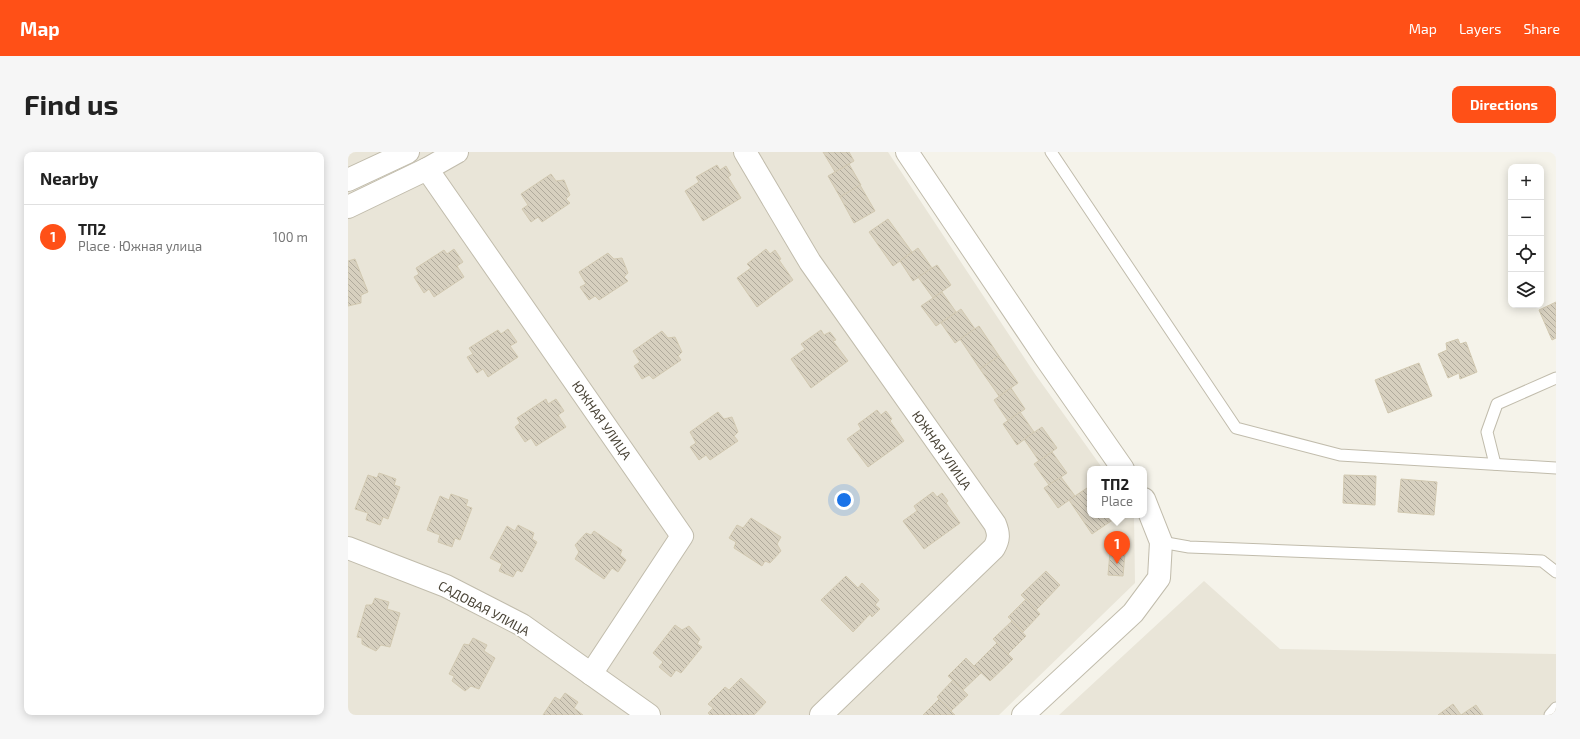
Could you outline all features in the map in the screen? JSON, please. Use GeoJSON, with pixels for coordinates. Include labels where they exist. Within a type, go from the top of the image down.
{"type":"FeatureCollection","features":[{"type":"Feature","properties":{"kind":"street"},"geometry":{"type":"LineString","coordinates":[[348,180],[408,152]]}},
{"type":"Feature","properties":{"kind":"street"},"geometry":{"type":"LineString","coordinates":[[348,207],[427,169],[456,152]]}},
{"type":"Feature","properties":{"kind":"street","name":"ЮЖНАЯ УЛИЦА"},"geometry":{"type":"LineString","coordinates":[[745,152],[810,262],[998,531],[998,540],[994,548],[821,715]]}},
{"type":"Feature","properties":{"kind":"street"},"geometry":{"type":"LineString","coordinates":[[908,152],[1045,357],[1121,466]]}},
{"type":"Feature","properties":{"kind":"street","name":"ЮЖНАЯ УЛИЦА"},"geometry":{"type":"LineString","coordinates":[[427,169],[682,536],[591,674]]}},
{"type":"Feature","properties":{"kind":"street"},"geometry":{"type":"LineString","coordinates":[[1023,715],[1133,613],[1159,578],[1161,542],[1147,507]]}},
{"type":"Feature","properties":{"kind":"street","name":"САДОВАЯ УЛИЦА"},"geometry":{"type":"LineString","coordinates":[[348,548],[446,586],[522,625],[649,715]]}},
{"type":"Feature","properties":{"kind":"lane"},"geometry":{"type":"LineString","coordinates":[[1051,152],[1236,428],[1340,455],[1556,468]]}},
{"type":"Feature","properties":{"kind":"lane"},"geometry":{"type":"LineString","coordinates":[[1495,464],[1486,432],[1497,404],[1556,378]]}},
{"type":"Feature","properties":{"kind":"lane"},"geometry":{"type":"LineString","coordinates":[[1161,542],[1189,547],[1542,562],[1556,572]]}},
{"type":"Feature","properties":{"kind":"lane"},"geometry":{"type":"LineString","coordinates":[[1550,715],[1556,708]]}},
{"type":"Feature","properties":{"kind":"shaded area"},"geometry":{"type":"Polygon","coordinates":[[[348,152],[888,152],[1035,374],[1101,466],[1087,466],[1087,518],[1134,518],[1135,583],[999,715],[348,715],[348,152]]]}},
{"type":"Feature","properties":{"kind":"shaded area"},"geometry":{"type":"Polygon","coordinates":[[[1204,581],[1280,649],[1556,654],[1556,715],[1059,715],[1204,581]]]}},
{"type":"Feature","properties":{"kind":"building"},"geometry":{"type":"Polygon","coordinates":[[[823,152],[849,152],[854,161],[835,172],[823,152]]]}},
{"type":"Feature","properties":{"kind":"building"},"geometry":{"type":"Polygon","coordinates":[[[849,164],[861,185],[840,197],[828,176],[849,164]]]}},
{"type":"Feature","properties":{"kind":"building"},"geometry":{"type":"Polygon","coordinates":[[[717,165],[720,170],[726,166],[731,175],[728,177],[741,198],[703,221],[685,191],[699,182],[696,177],[717,165]]]}},
{"type":"Feature","properties":{"kind":"building"},"geometry":{"type":"Polygon","coordinates":[[[551,174],[556,181],[564,180],[570,195],[566,199],[570,203],[542,222],[538,217],[531,222],[522,209],[528,205],[521,194],[551,174]]]}},
{"type":"Feature","properties":{"kind":"building"},"geometry":{"type":"Polygon","coordinates":[[[860,185],[875,211],[854,223],[840,197],[860,185]]]}},
{"type":"Feature","properties":{"kind":"building"},"geometry":{"type":"Polygon","coordinates":[[[888,219],[912,252],[893,266],[869,232],[888,219]]]}},
{"type":"Feature","properties":{"kind":"building"},"geometry":{"type":"Polygon","coordinates":[[[918,248],[932,268],[913,281],[900,261],[918,248]]]}},
{"type":"Feature","properties":{"kind":"building"},"geometry":{"type":"Polygon","coordinates":[[[454,249],[463,262],[457,266],[464,277],[434,297],[429,289],[424,293],[414,277],[419,274],[416,268],[444,250],[447,254],[454,249]]]}},
{"type":"Feature","properties":{"kind":"building"},"geometry":{"type":"Polygon","coordinates":[[[766,249],[770,254],[775,250],[781,259],[779,260],[793,280],[757,307],[737,278],[751,268],[747,264],[766,249]]]}},
{"type":"Feature","properties":{"kind":"building"},"geometry":{"type":"Polygon","coordinates":[[[608,253],[614,259],[622,258],[628,273],[624,277],[628,281],[599,300],[595,296],[589,300],[580,287],[586,284],[579,272],[608,253]]]}},
{"type":"Feature","properties":{"kind":"building"},"geometry":{"type":"Polygon","coordinates":[[[355,259],[368,292],[361,295],[361,303],[348,306],[348,261],[355,259]]]}},
{"type":"Feature","properties":{"kind":"building"},"geometry":{"type":"Polygon","coordinates":[[[937,265],[951,285],[933,298],[918,277],[937,265]]]}},
{"type":"Feature","properties":{"kind":"building"},"geometry":{"type":"Polygon","coordinates":[[[942,292],[956,312],[936,326],[921,306],[942,292]]]}},
{"type":"Feature","properties":{"kind":"building"},"geometry":{"type":"Polygon","coordinates":[[[1556,302],[1556,338],[1552,340],[1539,310],[1556,302]]]}},
{"type":"Feature","properties":{"kind":"building"},"geometry":{"type":"Polygon","coordinates":[[[961,309],[975,329],[955,343],[941,323],[961,309]]]}},
{"type":"Feature","properties":{"kind":"building"},"geometry":{"type":"Polygon","coordinates":[[[979,326],[999,356],[980,369],[960,339],[979,326]]]}},
{"type":"Feature","properties":{"kind":"building"},"geometry":{"type":"Polygon","coordinates":[[[508,329],[517,342],[510,346],[518,357],[488,377],[483,369],[477,373],[467,357],[473,354],[469,348],[498,330],[501,334],[508,329]]]}},
{"type":"Feature","properties":{"kind":"building"},"geometry":{"type":"Polygon","coordinates":[[[821,330],[824,335],[830,332],[836,340],[833,341],[848,361],[811,388],[791,359],[805,349],[801,344],[821,330]]]}},
{"type":"Feature","properties":{"kind":"building"},"geometry":{"type":"Polygon","coordinates":[[[662,331],[668,338],[675,337],[682,352],[678,356],[681,360],[653,379],[649,375],[642,379],[634,366],[640,362],[633,351],[662,331]]]}},
{"type":"Feature","properties":{"kind":"building"},"geometry":{"type":"Polygon","coordinates":[[[1458,339],[1460,344],[1466,342],[1477,372],[1460,379],[1459,373],[1448,378],[1438,354],[1447,350],[1446,343],[1458,339]]]}},
{"type":"Feature","properties":{"kind":"building"},"geometry":{"type":"Polygon","coordinates":[[[999,356],[1018,383],[999,396],[980,369],[999,356]]]}},
{"type":"Feature","properties":{"kind":"building"},"geometry":{"type":"Polygon","coordinates":[[[1419,363],[1432,396],[1388,413],[1375,380],[1419,363]]]}},
{"type":"Feature","properties":{"kind":"building"},"geometry":{"type":"Polygon","coordinates":[[[1011,388],[1025,409],[1008,421],[994,400],[1011,388]]]}},
{"type":"Feature","properties":{"kind":"building"},"geometry":{"type":"Polygon","coordinates":[[[546,399],[548,404],[556,399],[564,411],[558,415],[566,427],[536,446],[531,438],[525,442],[515,427],[520,423],[517,418],[546,399]]]}},
{"type":"Feature","properties":{"kind":"building"},"geometry":{"type":"Polygon","coordinates":[[[877,410],[881,415],[886,411],[892,419],[890,421],[904,441],[868,467],[847,439],[861,429],[858,424],[877,410]]]}},
{"type":"Feature","properties":{"kind":"building"},"geometry":{"type":"Polygon","coordinates":[[[718,412],[724,419],[732,417],[738,432],[734,436],[738,441],[710,460],[706,455],[699,460],[690,447],[696,443],[690,432],[718,412]]]}},
{"type":"Feature","properties":{"kind":"building"},"geometry":{"type":"Polygon","coordinates":[[[1020,412],[1034,432],[1017,445],[1003,424],[1020,412]]]}},
{"type":"Feature","properties":{"kind":"building"},"geometry":{"type":"Polygon","coordinates":[[[1042,427],[1057,448],[1039,461],[1024,439],[1042,427]]]}},
{"type":"Feature","properties":{"kind":"building"},"geometry":{"type":"Polygon","coordinates":[[[1052,452],[1067,473],[1049,485],[1034,464],[1052,452]]]}},
{"type":"Feature","properties":{"kind":"building"},"geometry":{"type":"Polygon","coordinates":[[[379,473],[396,479],[394,485],[400,487],[388,519],[383,517],[380,525],[366,520],[368,513],[355,509],[368,475],[377,478],[379,473]]]}},
{"type":"Feature","properties":{"kind":"building"},"geometry":{"type":"Polygon","coordinates":[[[1344,475],[1376,476],[1375,505],[1343,503],[1344,475]]]}},
{"type":"Feature","properties":{"kind":"building"},"geometry":{"type":"Polygon","coordinates":[[[1061,477],[1075,496],[1058,508],[1044,488],[1061,477]]]}},
{"type":"Feature","properties":{"kind":"building"},"geometry":{"type":"Polygon","coordinates":[[[1401,479],[1437,482],[1434,515],[1398,512],[1401,479]]]}},
{"type":"Feature","properties":{"kind":"building"},"geometry":{"type":"Polygon","coordinates":[[[1087,488],[1087,518],[1114,519],[1092,534],[1069,500],[1087,488]]]}},
{"type":"Feature","properties":{"kind":"building"},"geometry":{"type":"Polygon","coordinates":[[[933,492],[937,497],[942,493],[948,501],[946,503],[960,523],[924,549],[903,521],[917,511],[914,506],[933,492]]]}},
{"type":"Feature","properties":{"kind":"building"},"geometry":{"type":"Polygon","coordinates":[[[451,494],[468,500],[466,506],[472,508],[460,540],[455,538],[452,547],[438,542],[440,535],[427,530],[440,496],[449,500],[451,494]]]}},
{"type":"Feature","properties":{"kind":"building"},"geometry":{"type":"Polygon","coordinates":[[[751,518],[781,537],[777,544],[781,551],[770,563],[765,561],[762,566],[734,548],[736,542],[729,538],[737,525],[743,528],[751,518]]]}},
{"type":"Feature","properties":{"kind":"building"},"geometry":{"type":"Polygon","coordinates":[[[518,525],[534,533],[532,539],[537,542],[522,572],[517,570],[513,577],[499,571],[502,564],[490,558],[507,526],[515,531],[518,525]]]}},
{"type":"Feature","properties":{"kind":"building"},"geometry":{"type":"Polygon","coordinates":[[[594,531],[622,550],[620,555],[626,560],[618,572],[612,568],[604,579],[575,559],[579,552],[575,545],[586,533],[591,535],[594,531]]]}},
{"type":"Feature","properties":{"kind":"building"},"geometry":{"type":"Polygon","coordinates":[[[1110,552],[1125,553],[1123,576],[1108,575],[1110,552]]]}},
{"type":"Feature","properties":{"kind":"building"},"geometry":{"type":"Polygon","coordinates":[[[1046,571],[1060,585],[1036,610],[1021,595],[1046,571]]]}},
{"type":"Feature","properties":{"kind":"building"},"geometry":{"type":"Polygon","coordinates":[[[846,576],[858,588],[862,583],[879,600],[875,605],[880,609],[872,617],[870,614],[853,632],[821,600],[846,576]]]}},
{"type":"Feature","properties":{"kind":"building"},"geometry":{"type":"Polygon","coordinates":[[[375,598],[389,602],[387,609],[400,613],[390,647],[381,645],[376,651],[362,644],[362,638],[357,637],[366,605],[372,605],[375,598]]]}},
{"type":"Feature","properties":{"kind":"building"},"geometry":{"type":"Polygon","coordinates":[[[1026,599],[1040,614],[1023,632],[1008,617],[1026,599]]]}},
{"type":"Feature","properties":{"kind":"building"},"geometry":{"type":"Polygon","coordinates":[[[1012,621],[1026,636],[1008,654],[993,639],[1012,621]]]}},
{"type":"Feature","properties":{"kind":"building"},"geometry":{"type":"Polygon","coordinates":[[[675,625],[682,630],[689,626],[700,639],[697,644],[702,647],[681,673],[676,670],[671,677],[659,667],[663,662],[653,653],[675,625]]]}},
{"type":"Feature","properties":{"kind":"building"},"geometry":{"type":"Polygon","coordinates":[[[473,638],[487,645],[484,651],[495,658],[479,689],[471,686],[465,691],[452,681],[454,676],[449,674],[464,644],[469,645],[473,638]]]}},
{"type":"Feature","properties":{"kind":"building"},"geometry":{"type":"Polygon","coordinates":[[[997,643],[1013,659],[990,681],[974,666],[997,643]]]}},
{"type":"Feature","properties":{"kind":"building"},"geometry":{"type":"Polygon","coordinates":[[[966,658],[981,673],[963,690],[948,676],[966,658]]]}},
{"type":"Feature","properties":{"kind":"building"},"geometry":{"type":"Polygon","coordinates":[[[741,678],[766,702],[754,715],[710,715],[708,713],[713,708],[708,704],[725,687],[729,690],[741,678]]]}},
{"type":"Feature","properties":{"kind":"building"},"geometry":{"type":"Polygon","coordinates":[[[953,680],[968,695],[951,711],[937,697],[953,680]]]}},
{"type":"Feature","properties":{"kind":"building"},"geometry":{"type":"Polygon","coordinates":[[[565,693],[578,702],[574,708],[583,715],[543,715],[555,697],[560,700],[565,693]]]}},
{"type":"Feature","properties":{"kind":"building"},"geometry":{"type":"Polygon","coordinates":[[[939,699],[955,715],[923,715],[939,699]]]}},
{"type":"Feature","properties":{"kind":"building"},"geometry":{"type":"Polygon","coordinates":[[[1453,704],[1461,715],[1438,715],[1453,704]]]}},
{"type":"Feature","properties":{"kind":"building"},"geometry":{"type":"Polygon","coordinates":[[[1476,705],[1483,715],[1461,715],[1476,705]]]}},
{"type":"Feature","properties":{"kind":"place","name":"ТП2"},"geometry":{"type":"Point","coordinates":[1117,564]}}]}
